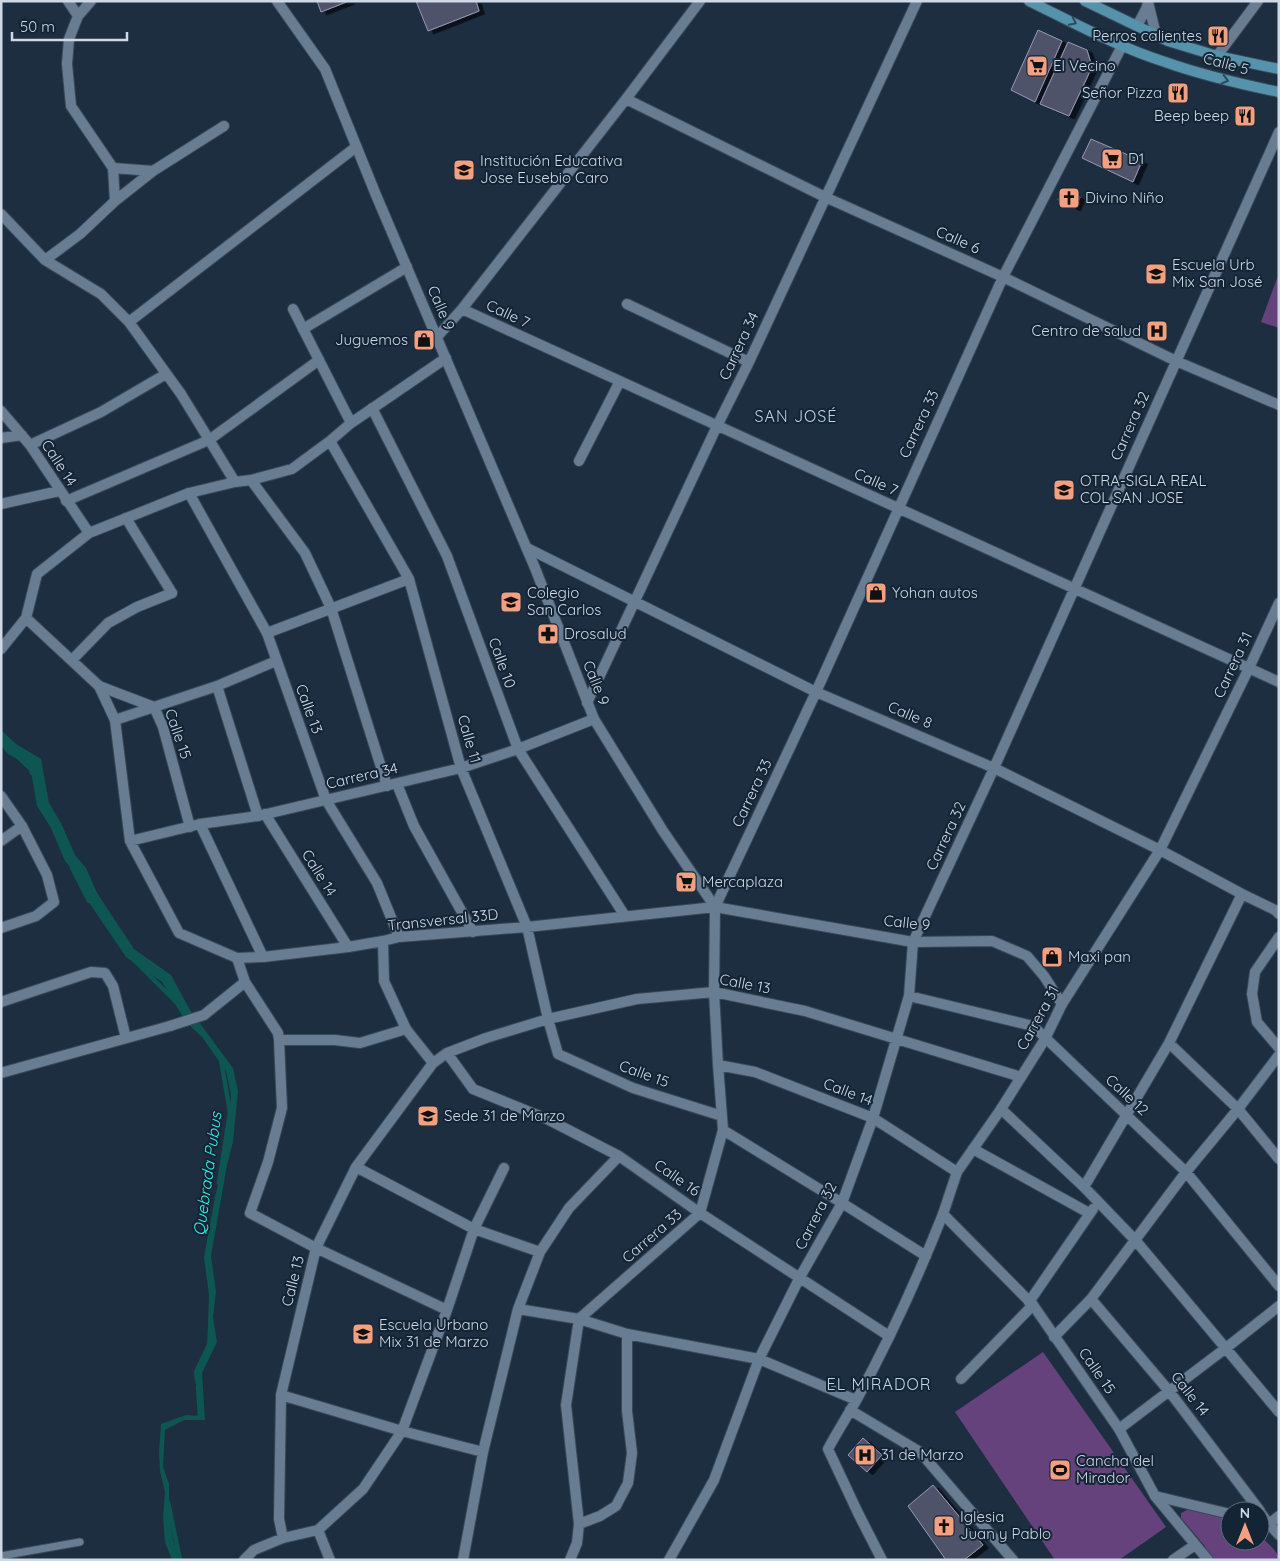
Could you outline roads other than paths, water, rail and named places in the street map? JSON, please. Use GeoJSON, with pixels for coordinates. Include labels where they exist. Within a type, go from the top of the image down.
{"type":"FeatureCollection","features":[{"type":"Feature","properties":{"kind":"main road","name":"Calle 5"},"geometry":{"type":"LineString","coordinates":[[1029,1],[1122,46],[1163,62],[1224,81],[1279,92]]}},
{"type":"Feature","properties":{"kind":"main road","name":"Calle 5"},"geometry":{"type":"LineString","coordinates":[[1085,1],[1168,41],[1217,56],[1279,69]]}},
{"type":"Feature","properties":{"kind":"street"},"geometry":{"type":"LineString","coordinates":[[68,1],[78,16]]}},
{"type":"Feature","properties":{"kind":"street"},"geometry":{"type":"LineString","coordinates":[[91,1],[78,16],[69,39],[67,64],[71,106],[113,168],[115,201]]}},
{"type":"Feature","properties":{"kind":"street","name":"Calle 9"},"geometry":{"type":"LineString","coordinates":[[277,1],[325,68],[356,147],[527,548],[594,719],[663,830],[715,907],[914,942],[992,941],[1027,956],[1044,976],[1062,1004]]}},
{"type":"Feature","properties":{"kind":"street"},"geometry":{"type":"LineString","coordinates":[[437,336],[462,309],[700,1]]}},
{"type":"Feature","properties":{"kind":"street","name":"Carrera 34"},"geometry":{"type":"LineString","coordinates":[[587,703],[749,362],[916,1]]}},
{"type":"Feature","properties":{"kind":"street"},"geometry":{"type":"LineString","coordinates":[[1217,56],[1258,1]]}},
{"type":"Feature","properties":{"kind":"street"},"geometry":{"type":"LineString","coordinates":[[1137,26],[1148,2]]}},
{"type":"Feature","properties":{"kind":"street"},"geometry":{"type":"LineString","coordinates":[[1148,2],[1156,35]]}},
{"type":"Feature","properties":{"kind":"street","name":"Carrera 33"},"geometry":{"type":"LineString","coordinates":[[579,1319],[700,1213],[723,1130],[714,992],[715,907],[816,692],[1003,277],[1122,46]]}},
{"type":"Feature","properties":{"kind":"street","name":"Calle 6"},"geometry":{"type":"LineString","coordinates":[[626,99],[825,197],[1003,277],[1176,361],[1279,405]]}},
{"type":"Feature","properties":{"kind":"street"},"geometry":{"type":"LineString","coordinates":[[45,260],[80,234],[115,201],[154,171],[224,126]]}},
{"type":"Feature","properties":{"kind":"street","name":"Carrera 32"},"geometry":{"type":"LineString","coordinates":[[669,1560],[714,1480],[760,1359],[800,1277],[842,1203],[873,1118],[909,996],[914,942],[1279,132]]}},
{"type":"Feature","properties":{"kind":"street"},"geometry":{"type":"LineString","coordinates":[[129,322],[356,147]]}},
{"type":"Feature","properties":{"kind":"street"},"geometry":{"type":"LineString","coordinates":[[113,168],[154,171]]}},
{"type":"Feature","properties":{"kind":"street"},"geometry":{"type":"LineString","coordinates":[[1,214],[45,260],[101,294],[129,322],[181,394],[235,482]]}},
{"type":"Feature","properties":{"kind":"street"},"geometry":{"type":"LineString","coordinates":[[303,329],[407,267]]}},
{"type":"Feature","properties":{"kind":"street"},"geometry":{"type":"LineString","coordinates":[[627,304],[749,362]]}},
{"type":"Feature","properties":{"kind":"street"},"geometry":{"type":"LineString","coordinates":[[293,309],[351,423]]}},
{"type":"Feature","properties":{"kind":"street","name":"Calle 7"},"geometry":{"type":"LineString","coordinates":[[462,309],[1279,682]]}},
{"type":"Feature","properties":{"kind":"street"},"geometry":{"type":"LineString","coordinates":[[1,649],[26,618],[38,574],[89,533],[189,493],[292,469],[351,423],[446,358]]}},
{"type":"Feature","properties":{"kind":"street"},"geometry":{"type":"LineString","coordinates":[[66,501],[209,440],[319,360]]}},
{"type":"Feature","properties":{"kind":"street"},"geometry":{"type":"LineString","coordinates":[[30,445],[101,412],[166,374]]}},
{"type":"Feature","properties":{"kind":"street"},"geometry":{"type":"LineString","coordinates":[[579,461],[620,381]]}},
{"type":"Feature","properties":{"kind":"street","name":"Calle 10"},"geometry":{"type":"LineString","coordinates":[[372,408],[447,556],[518,749],[625,916]]}},
{"type":"Feature","properties":{"kind":"street","name":"Calle 14"},"geometry":{"type":"LineString","coordinates":[[1,411],[30,445],[59,491],[89,533]]}},
{"type":"Feature","properties":{"kind":"street"},"geometry":{"type":"LineString","coordinates":[[1,438],[22,435]]}},
{"type":"Feature","properties":{"kind":"street","name":"Calle 11"},"geometry":{"type":"LineString","coordinates":[[330,441],[410,579],[461,768],[527,927],[558,1054]]}},
{"type":"Feature","properties":{"kind":"street"},"geometry":{"type":"LineString","coordinates":[[250,480],[305,553],[331,608],[392,785],[473,932]]}},
{"type":"Feature","properties":{"kind":"street"},"geometry":{"type":"LineString","coordinates":[[1,504],[59,491]]}},
{"type":"Feature","properties":{"kind":"street","name":"Calle 13"},"geometry":{"type":"LineString","coordinates":[[189,493],[267,633],[326,800],[377,883],[400,937]]}},
{"type":"Feature","properties":{"kind":"street"},"geometry":{"type":"LineString","coordinates":[[72,660],[108,623],[137,606],[172,593],[126,518]]}},
{"type":"Feature","properties":{"kind":"street","name":"Calle 8"},"geometry":{"type":"LineString","coordinates":[[527,548],[816,692],[994,768],[1160,850],[1275,910],[1279,914]]}},
{"type":"Feature","properties":{"kind":"street"},"geometry":{"type":"LineString","coordinates":[[267,633],[410,579]]}},
{"type":"Feature","properties":{"kind":"street","name":"Carrera 31"},"geometry":{"type":"LineString","coordinates":[[882,1560],[828,1448],[856,1400],[889,1336],[926,1256],[957,1172],[1001,1109],[1045,1039],[1062,1004],[1160,850],[1279,603]]}},
{"type":"Feature","properties":{"kind":"street"},"geometry":{"type":"LineString","coordinates":[[26,618],[98,686],[115,720],[130,842]]}},
{"type":"Feature","properties":{"kind":"street"},"geometry":{"type":"LineString","coordinates":[[115,720],[217,686],[276,661]]}},
{"type":"Feature","properties":{"kind":"street","name":"Calle 15"},"geometry":{"type":"LineString","coordinates":[[98,686],[154,707],[163,727],[195,826],[263,957]]}},
{"type":"Feature","properties":{"kind":"street","name":"Calle 14"},"geometry":{"type":"LineString","coordinates":[[217,686],[262,814],[348,947]]}},
{"type":"Feature","properties":{"kind":"street","name":"Carrera 34"},"geometry":{"type":"LineString","coordinates":[[130,842],[195,826],[326,800],[461,768],[518,749],[594,719]]}},
{"type":"Feature","properties":{"kind":"street"},"geometry":{"type":"LineString","coordinates":[[1,796],[22,826],[47,875],[54,902],[36,916],[1,928]]}},
{"type":"Feature","properties":{"kind":"street"},"geometry":{"type":"LineString","coordinates":[[1,841],[22,826]]}},
{"type":"Feature","properties":{"kind":"street","name":"Transversal 33D"},"geometry":{"type":"LineString","coordinates":[[130,842],[179,933],[237,958],[263,957],[348,947],[400,937],[527,927],[715,907]]}},
{"type":"Feature","properties":{"kind":"street"},"geometry":{"type":"LineString","coordinates":[[1084,1187],[1169,1043],[1242,894]]}},
{"type":"Feature","properties":{"kind":"street"},"geometry":{"type":"LineString","coordinates":[[1279,937],[1255,972],[1252,994],[1257,1022],[1279,1048]]}},
{"type":"Feature","properties":{"kind":"street"},"geometry":{"type":"LineString","coordinates":[[383,941],[384,981],[406,1029],[434,1063]]}},
{"type":"Feature","properties":{"kind":"street"},"geometry":{"type":"LineString","coordinates":[[237,958],[245,982],[278,1033],[279,1040],[282,1108],[268,1162],[250,1212],[316,1248],[447,1310]]}},
{"type":"Feature","properties":{"kind":"street"},"geometry":{"type":"LineString","coordinates":[[1,1002],[91,972],[105,973],[113,986],[126,1038]]}},
{"type":"Feature","properties":{"kind":"street"},"geometry":{"type":"LineString","coordinates":[[1,1073],[185,1022],[204,1015],[245,982]]}},
{"type":"Feature","properties":{"kind":"street","name":"Calle 13"},"geometry":{"type":"LineString","coordinates":[[284,1538],[279,1519],[281,1395],[316,1248],[356,1167],[434,1063],[447,1053],[486,1038],[548,1019],[637,999],[714,992],[805,1011],[1021,1077]]}},
{"type":"Feature","properties":{"kind":"street","name":"Calle 12"},"geometry":{"type":"LineString","coordinates":[[909,996],[1033,1026],[1186,1172],[1279,1286]]}},
{"type":"Feature","properties":{"kind":"street"},"geometry":{"type":"LineString","coordinates":[[279,1040],[335,1040],[360,1043],[406,1029]]}},
{"type":"Feature","properties":{"kind":"street"},"geometry":{"type":"LineString","coordinates":[[1169,1043],[1238,1109],[1279,1158]]}},
{"type":"Feature","properties":{"kind":"street","name":"Calle 16"},"geometry":{"type":"LineString","coordinates":[[447,1053],[473,1089],[547,1119],[619,1156],[700,1213],[889,1336]]}},
{"type":"Feature","properties":{"kind":"street","name":"Calle 15"},"geometry":{"type":"LineString","coordinates":[[558,1054],[633,1088],[722,1116]]}},
{"type":"Feature","properties":{"kind":"street"},"geometry":{"type":"LineString","coordinates":[[1054,1336],[1091,1299],[1186,1172],[1238,1109],[1279,1055]]}},
{"type":"Feature","properties":{"kind":"street","name":"Calle 14"},"geometry":{"type":"LineString","coordinates":[[718,1065],[755,1072],[873,1118],[957,1172]]}},
{"type":"Feature","properties":{"kind":"street"},"geometry":{"type":"LineString","coordinates":[[1001,1109],[1084,1187],[1136,1241],[1279,1412]]}},
{"type":"Feature","properties":{"kind":"street"},"geometry":{"type":"LineString","coordinates":[[723,1130],[926,1256]]}},
{"type":"Feature","properties":{"kind":"street"},"geometry":{"type":"LineString","coordinates":[[973,1148],[1089,1213]]}},
{"type":"Feature","properties":{"kind":"street"},"geometry":{"type":"LineString","coordinates":[[462,1560],[483,1452],[518,1309],[540,1252],[569,1208],[619,1156]]}},
{"type":"Feature","properties":{"kind":"street"},"geometry":{"type":"LineString","coordinates":[[356,1167],[474,1228],[540,1252]]}},
{"type":"Feature","properties":{"kind":"street"},"geometry":{"type":"LineString","coordinates":[[244,1560],[254,1550],[284,1538],[318,1530],[364,1489],[402,1432],[447,1310],[474,1228],[504,1168]]}},
{"type":"Feature","properties":{"kind":"street"},"geometry":{"type":"LineString","coordinates":[[961,1379],[1031,1304],[1098,1202]]}},
{"type":"Feature","properties":{"kind":"street","name":"Calle 15"},"geometry":{"type":"LineString","coordinates":[[943,1214],[1031,1304],[1119,1430],[1155,1496],[1208,1560]]}},
{"type":"Feature","properties":{"kind":"street","name":"Calle 14"},"geometry":{"type":"LineString","coordinates":[[1091,1299],[1169,1391],[1252,1501]]}},
{"type":"Feature","properties":{"kind":"street"},"geometry":{"type":"LineString","coordinates":[[1119,1430],[1279,1306]]}},
{"type":"Feature","properties":{"kind":"street"},"geometry":{"type":"LineString","coordinates":[[518,1309],[579,1319],[627,1334],[760,1359],[856,1400]]}},
{"type":"Feature","properties":{"kind":"street"},"geometry":{"type":"LineString","coordinates":[[570,1560],[577,1543],[579,1524],[566,1405],[579,1319]]}},
{"type":"Feature","properties":{"kind":"street"},"geometry":{"type":"LineString","coordinates":[[579,1524],[600,1516],[616,1506],[628,1483],[632,1453],[627,1411],[627,1334]]}},
{"type":"Feature","properties":{"kind":"street"},"geometry":{"type":"LineString","coordinates":[[281,1395],[402,1432],[483,1452]]}},
{"type":"Feature","properties":{"kind":"street"},"geometry":{"type":"LineString","coordinates":[[850,1410],[920,1452],[1013,1560]]}},
{"type":"Feature","properties":{"kind":"street"},"geometry":{"type":"LineString","coordinates":[[1155,1496],[1220,1512]]}},
{"type":"Feature","properties":{"kind":"street"},"geometry":{"type":"LineString","coordinates":[[318,1530],[330,1560]]}},
{"type":"Feature","properties":{"kind":"street"},"geometry":{"type":"LineString","coordinates":[[1173,1560],[1195,1545]]}},
{"type":"Feature","properties":{"kind":"lane"},"geometry":{"type":"LineString","coordinates":[[1,1556],[80,1542]]}},
{"type":"Feature","properties":{"kind":"waterway","name":"Quebrada Pubus"},"geometry":{"type":"LineString","coordinates":[[20,759],[31,769],[32,773]]}},
{"type":"Feature","properties":{"kind":"waterway","name":"Quebrada Pubus"},"geometry":{"type":"LineString","coordinates":[[72,868],[89,901]]}},
{"type":"Feature","properties":{"kind":"waterway","name":"Quebrada Pubus"},"geometry":{"type":"LineString","coordinates":[[133,959],[177,1003]]}},
{"type":"Feature","properties":{"kind":"waterway","name":"Quebrada Pubus"},"geometry":{"type":"LineString","coordinates":[[219,1183],[230,1112],[221,1060]]}},
{"type":"Feature","properties":{"kind":"waterway","name":"Quebrada Pubus"},"geometry":{"type":"LineString","coordinates":[[197,1376],[196,1372],[209,1345]]}},
{"type":"Feature","properties":{"kind":"waterway","name":"Quebrada Pubus"},"geometry":{"type":"LineString","coordinates":[[196,1418],[200,1417],[198,1387]]}},
{"type":"Feature","properties":{"kind":"waterway","name":"Quebrada Pubus"},"geometry":{"type":"LineString","coordinates":[[168,1502],[180,1560]]}},
{"type":"Feature","properties":{"kind":"place","name":"Perros calientes"},"geometry":{"type":"Point","coordinates":[1218,36]}},
{"type":"Feature","properties":{"kind":"place","name":"El Vecino"},"geometry":{"type":"Point","coordinates":[1037,66]}},
{"type":"Feature","properties":{"kind":"place","name":"Señor Pizza"},"geometry":{"type":"Point","coordinates":[1178,93]}},
{"type":"Feature","properties":{"kind":"place","name":"Beep beep"},"geometry":{"type":"Point","coordinates":[1245,116]}},
{"type":"Feature","properties":{"kind":"place","name":"D1"},"geometry":{"type":"Point","coordinates":[1112,159]}},
{"type":"Feature","properties":{"kind":"place","name":"Institución Educativa Jose Eusebio Caro"},"geometry":{"type":"Point","coordinates":[464,170]}},
{"type":"Feature","properties":{"kind":"place","name":"Divino Niño"},"geometry":{"type":"Point","coordinates":[1069,198]}},
{"type":"Feature","properties":{"kind":"place","name":"Escuela Urb Mix San José"},"geometry":{"type":"Point","coordinates":[1156,274]}},
{"type":"Feature","properties":{"kind":"place","name":"Centro de salud"},"geometry":{"type":"Point","coordinates":[1157,331]}},
{"type":"Feature","properties":{"kind":"place","name":"Juguemos"},"geometry":{"type":"Point","coordinates":[424,340]}},
{"type":"Feature","properties":{"kind":"place","name":"OTRA-SIGLA REAL COL SAN JOSE"},"geometry":{"type":"Point","coordinates":[1064,490]}},
{"type":"Feature","properties":{"kind":"place","name":"Yohan autos"},"geometry":{"type":"Point","coordinates":[876,593]}},
{"type":"Feature","properties":{"kind":"place","name":"Colegio San Carlos"},"geometry":{"type":"Point","coordinates":[511,602]}},
{"type":"Feature","properties":{"kind":"place","name":"Drosalud"},"geometry":{"type":"Point","coordinates":[548,634]}},
{"type":"Feature","properties":{"kind":"place","name":"Mercaplaza"},"geometry":{"type":"Point","coordinates":[686,882]}},
{"type":"Feature","properties":{"kind":"place","name":"Maxi pan"},"geometry":{"type":"Point","coordinates":[1052,957]}},
{"type":"Feature","properties":{"kind":"place","name":"Sede 31 de Marzo"},"geometry":{"type":"Point","coordinates":[428,1116]}},
{"type":"Feature","properties":{"kind":"place","name":"Escuela Urbano Mix 31 de Marzo"},"geometry":{"type":"Point","coordinates":[363,1334]}},
{"type":"Feature","properties":{"kind":"place","name":"31 de Marzo"},"geometry":{"type":"Point","coordinates":[865,1455]}},
{"type":"Feature","properties":{"kind":"place","name":"Cancha del Mirador"},"geometry":{"type":"Point","coordinates":[1060,1470]}},
{"type":"Feature","properties":{"kind":"place","name":"Iglesia Juan y Pablo"},"geometry":{"type":"Point","coordinates":[944,1526]}},
{"type":"Feature","properties":{"kind":"district","name":"SAN JOSÉ"},"geometry":{"type":"Point","coordinates":[796,416]}},
{"type":"Feature","properties":{"kind":"district","name":"EL MIRADOR"},"geometry":{"type":"Point","coordinates":[879,1384]}}]}
